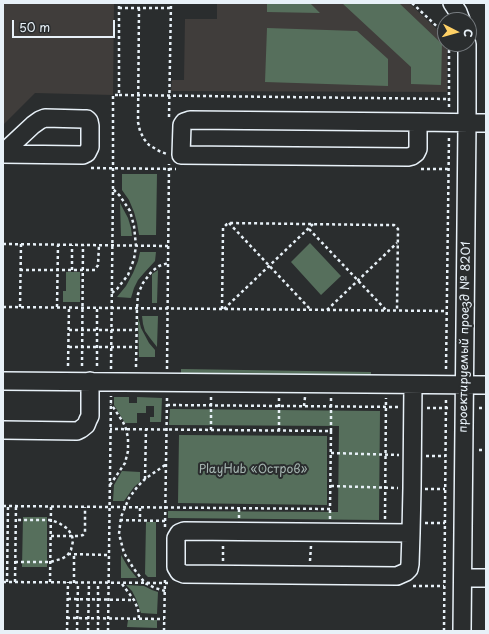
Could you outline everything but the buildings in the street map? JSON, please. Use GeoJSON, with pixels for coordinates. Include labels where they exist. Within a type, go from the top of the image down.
{"type":"FeatureCollection","features":[{"type":"Feature","properties":{"kind":"street"},"geometry":{"type":"LineString","coordinates":[[452,3],[458,12]]}},
{"type":"Feature","properties":{"kind":"street","name":"проектируемый проезд № 8201"},"geometry":{"type":"LineString","coordinates":[[462,631],[467,52]]}},
{"type":"Feature","properties":{"kind":"street"},"geometry":{"type":"LineString","coordinates":[[45,118],[87,119],[89,121],[90,147],[87,153],[83,155],[3,154],[33,125],[45,118]]}},
{"type":"Feature","properties":{"kind":"street"},"geometry":{"type":"LineString","coordinates":[[418,122],[418,149],[416,153],[408,157],[181,155],[182,125],[184,122],[190,120],[418,122],[449,123],[486,123]]}},
{"type":"Feature","properties":{"kind":"street"},"geometry":{"type":"LineString","coordinates":[[3,381],[486,385]]}},
{"type":"Feature","properties":{"kind":"street"},"geometry":{"type":"LineString","coordinates":[[3,430],[81,429],[86,425],[90,416],[90,381]]}},
{"type":"Feature","properties":{"kind":"street"},"geometry":{"type":"LineString","coordinates":[[411,533],[184,531],[179,533],[176,538],[176,567],[179,572],[184,574],[397,576],[409,569],[410,564],[411,533],[412,488],[413,385]]}},
{"type":"Feature","properties":{"kind":"street"},"geometry":{"type":"LineString","coordinates":[[463,578],[486,578]]}},
{"type":"Feature","properties":{"kind":"path"},"geometry":{"type":"LineString","coordinates":[[119,3],[119,95]]}},
{"type":"Feature","properties":{"kind":"path"},"geometry":{"type":"LineString","coordinates":[[169,117],[171,3]]}},
{"type":"Feature","properties":{"kind":"path"},"geometry":{"type":"LineString","coordinates":[[412,3],[437,26]]}},
{"type":"Feature","properties":{"kind":"path"},"geometry":{"type":"LineString","coordinates":[[119,8],[171,8]]}},
{"type":"Feature","properties":{"kind":"path"},"geometry":{"type":"LineString","coordinates":[[139,8],[138,122],[140,131],[149,145],[154,149],[169,155],[169,147]]}},
{"type":"Feature","properties":{"kind":"path"},"geometry":{"type":"LineString","coordinates":[[444,631],[449,52]]}},
{"type":"Feature","properties":{"kind":"path"},"geometry":{"type":"LineString","coordinates":[[108,631],[113,245],[113,95],[467,100]]}},
{"type":"Feature","properties":{"kind":"path"},"geometry":{"type":"LineString","coordinates":[[165,528],[169,162]]}},
{"type":"Feature","properties":{"kind":"path"},"geometry":{"type":"LineString","coordinates":[[112,293],[118,289],[128,275],[134,259],[136,246],[134,226],[130,211],[113,188]]}},
{"type":"Feature","properties":{"kind":"path"},"geometry":{"type":"LineString","coordinates":[[223,309],[222,231],[229,223],[394,225],[398,230],[397,311]]}},
{"type":"Feature","properties":{"kind":"path"},"geometry":{"type":"LineString","coordinates":[[229,223],[311,310]]}},
{"type":"Feature","properties":{"kind":"path"},"geometry":{"type":"LineString","coordinates":[[223,309],[314,224]]}},
{"type":"Feature","properties":{"kind":"path"},"geometry":{"type":"LineString","coordinates":[[309,229],[386,310]]}},
{"type":"Feature","properties":{"kind":"path"},"geometry":{"type":"LineString","coordinates":[[327,310],[398,243]]}},
{"type":"Feature","properties":{"kind":"path"},"geometry":{"type":"LineString","coordinates":[[3,244],[168,246]]}},
{"type":"Feature","properties":{"kind":"path"},"geometry":{"type":"LineString","coordinates":[[20,307],[21,244]]}},
{"type":"Feature","properties":{"kind":"path"},"geometry":{"type":"LineString","coordinates":[[57,307],[58,245]]}},
{"type":"Feature","properties":{"kind":"path"},"geometry":{"type":"LineString","coordinates":[[72,245],[72,270]]}},
{"type":"Feature","properties":{"kind":"path"},"geometry":{"type":"LineString","coordinates":[[82,366],[84,245]]}},
{"type":"Feature","properties":{"kind":"path"},"geometry":{"type":"LineString","coordinates":[[20,270],[96,270],[98,265],[99,245]]}},
{"type":"Feature","properties":{"kind":"path"},"geometry":{"type":"LineString","coordinates":[[136,367],[136,308],[138,294],[143,283],[152,271],[159,266],[168,263]]}},
{"type":"Feature","properties":{"kind":"path"},"geometry":{"type":"LineString","coordinates":[[3,307],[447,311]]}},
{"type":"Feature","properties":{"kind":"path"},"geometry":{"type":"LineString","coordinates":[[68,366],[69,307]]}},
{"type":"Feature","properties":{"kind":"path"},"geometry":{"type":"LineString","coordinates":[[97,308],[97,366]]}},
{"type":"Feature","properties":{"kind":"path"},"geometry":{"type":"LineString","coordinates":[[69,330],[136,330]]}},
{"type":"Feature","properties":{"kind":"path"},"geometry":{"type":"LineString","coordinates":[[69,347],[136,347]]}},
{"type":"Feature","properties":{"kind":"path"},"geometry":{"type":"LineString","coordinates":[[211,430],[212,383]]}},
{"type":"Feature","properties":{"kind":"path"},"geometry":{"type":"LineString","coordinates":[[279,383],[279,431]]}},
{"type":"Feature","properties":{"kind":"path"},"geometry":{"type":"LineString","coordinates":[[3,506],[330,509],[332,384]]}},
{"type":"Feature","properties":{"kind":"path"},"geometry":{"type":"LineString","coordinates":[[384,533],[387,384]]}},
{"type":"Feature","properties":{"kind":"path"},"geometry":{"type":"LineString","coordinates":[[110,486],[125,463],[128,451],[126,429],[111,403]]}},
{"type":"Feature","properties":{"kind":"path"},"geometry":{"type":"LineString","coordinates":[[167,405],[486,408]]}},
{"type":"Feature","properties":{"kind":"path"},"geometry":{"type":"LineString","coordinates":[[110,429],[331,431]]}},
{"type":"Feature","properties":{"kind":"path"},"geometry":{"type":"LineString","coordinates":[[145,479],[146,429]]}},
{"type":"Feature","properties":{"kind":"path"},"geometry":{"type":"LineString","coordinates":[[331,453],[445,456]]}},
{"type":"Feature","properties":{"kind":"path"},"geometry":{"type":"LineString","coordinates":[[165,591],[145,583],[124,553],[119,534],[120,520],[124,507],[129,498],[145,479],[166,465]]}},
{"type":"Feature","properties":{"kind":"path"},"geometry":{"type":"LineString","coordinates":[[331,486],[445,489]]}},
{"type":"Feature","properties":{"kind":"path"},"geometry":{"type":"LineString","coordinates":[[8,506],[5,582],[165,583]]}},
{"type":"Feature","properties":{"kind":"path"},"geometry":{"type":"LineString","coordinates":[[15,582],[16,506]]}},
{"type":"Feature","properties":{"kind":"path"},"geometry":{"type":"LineString","coordinates":[[50,582],[51,507]]}},
{"type":"Feature","properties":{"kind":"path"},"geometry":{"type":"LineString","coordinates":[[50,536],[82,536],[84,534],[85,507]]}},
{"type":"Feature","properties":{"kind":"path"},"geometry":{"type":"LineString","coordinates":[[140,508],[140,520]]}},
{"type":"Feature","properties":{"kind":"path"},"geometry":{"type":"LineString","coordinates":[[15,562],[50,562],[61,559],[68,554],[72,546],[72,536],[68,529],[59,523],[51,520],[16,520]]}},
{"type":"Feature","properties":{"kind":"path"},"geometry":{"type":"LineString","coordinates":[[223,531],[223,574]]}},
{"type":"Feature","properties":{"kind":"path"},"geometry":{"type":"LineString","coordinates":[[310,575],[311,532]]}},
{"type":"Feature","properties":{"kind":"path"},"geometry":{"type":"LineString","coordinates":[[68,554],[109,555]]}},
{"type":"Feature","properties":{"kind":"path"},"geometry":{"type":"LineString","coordinates":[[74,554],[78,599],[77,631]]}},
{"type":"Feature","properties":{"kind":"path"},"geometry":{"type":"LineString","coordinates":[[164,631],[165,576]]}},
{"type":"Feature","properties":{"kind":"path"},"geometry":{"type":"LineString","coordinates":[[67,631],[68,582]]}},
{"type":"Feature","properties":{"kind":"path"},"geometry":{"type":"LineString","coordinates":[[88,631],[89,583]]}},
{"type":"Feature","properties":{"kind":"path"},"geometry":{"type":"LineString","coordinates":[[98,583],[98,631]]}},
{"type":"Feature","properties":{"kind":"path"},"geometry":{"type":"LineString","coordinates":[[122,583],[134,600],[138,609],[139,618]]}},
{"type":"Feature","properties":{"kind":"path"},"geometry":{"type":"LineString","coordinates":[[68,599],[134,600]]}},
{"type":"Feature","properties":{"kind":"path"},"geometry":{"type":"LineString","coordinates":[[67,618],[164,619]]}},
{"type":"Feature","properties":{"kind":"shaded area"},"geometry":{"type":"Polygon","coordinates":[[[3,3],[114,3],[113,95],[35,93],[3,125],[3,3]]]}},
{"type":"Feature","properties":{"kind":"shaded area"},"geometry":{"type":"Polygon","coordinates":[[[217,3],[409,3],[437,29],[437,52],[447,52],[447,92],[171,91],[172,80],[184,80],[185,19],[217,19],[217,3]]]}},
{"type":"Feature","properties":{"kind":"green space"},"geometry":{"type":"Polygon","coordinates":[[[267,3],[310,3],[320,13],[267,12],[267,3]]]}},
{"type":"Feature","properties":{"kind":"green space"},"geometry":{"type":"Polygon","coordinates":[[[342,3],[399,3],[437,39],[437,52],[442,52],[441,85],[411,84],[411,67],[342,3]]]}},
{"type":"Feature","properties":{"kind":"green space"},"geometry":{"type":"Polygon","coordinates":[[[267,28],[357,31],[388,59],[388,86],[265,82],[267,28]]]}},
{"type":"Feature","properties":{"kind":"green space"},"geometry":{"type":"Polygon","coordinates":[[[122,174],[157,174],[156,235],[139,235],[134,212],[129,200],[122,190],[122,174]]]}},
{"type":"Feature","properties":{"kind":"green space"},"geometry":{"type":"Polygon","coordinates":[[[120,203],[128,218],[132,236],[121,236],[120,203]]]}},
{"type":"Feature","properties":{"kind":"green space"},"geometry":{"type":"Polygon","coordinates":[[[310,243],[341,276],[321,295],[291,262],[310,243]]]}},
{"type":"Feature","properties":{"kind":"green space"},"geometry":{"type":"Polygon","coordinates":[[[140,252],[156,252],[155,261],[138,280],[131,298],[117,297],[126,286],[133,273],[140,252]]]}},
{"type":"Feature","properties":{"kind":"green space"},"geometry":{"type":"Polygon","coordinates":[[[158,270],[157,303],[152,303],[152,274],[158,270]]]}},
{"type":"Feature","properties":{"kind":"green space"},"geometry":{"type":"Polygon","coordinates":[[[66,272],[80,272],[80,302],[63,302],[63,291],[66,291],[66,272]]]}},
{"type":"Feature","properties":{"kind":"green space"},"geometry":{"type":"Polygon","coordinates":[[[138,316],[141,328],[149,343],[155,350],[155,357],[139,357],[138,316]]]}},
{"type":"Feature","properties":{"kind":"green space"},"geometry":{"type":"Polygon","coordinates":[[[142,316],[158,316],[157,347],[145,331],[142,316]]]}},
{"type":"Feature","properties":{"kind":"green space"},"geometry":{"type":"Polygon","coordinates":[[[181,369],[371,372],[371,376],[181,374],[181,369]]]}},
{"type":"Feature","properties":{"kind":"green space"},"geometry":{"type":"Polygon","coordinates":[[[114,397],[129,397],[129,403],[137,403],[137,397],[162,398],[161,422],[150,422],[150,417],[154,417],[154,406],[146,406],[146,413],[137,413],[137,423],[125,423],[114,405],[114,397]]]}},
{"type":"Feature","properties":{"kind":"green space"},"geometry":{"type":"Polygon","coordinates":[[[170,409],[380,411],[379,520],[168,518],[168,511],[338,512],[339,426],[169,425],[170,409]]]}},
{"type":"Feature","properties":{"kind":"green space","name":"PlayHub «Остров»"},"geometry":{"type":"Polygon","coordinates":[[[179,435],[327,436],[327,505],[178,503],[179,435]]]}},
{"type":"Feature","properties":{"kind":"green space"},"geometry":{"type":"Polygon","coordinates":[[[122,471],[140,472],[140,482],[134,487],[124,501],[113,501],[114,485],[122,471]]]}},
{"type":"Feature","properties":{"kind":"green space"},"geometry":{"type":"Polygon","coordinates":[[[23,517],[47,517],[47,567],[22,567],[23,517]]]}},
{"type":"Feature","properties":{"kind":"green space"},"geometry":{"type":"Polygon","coordinates":[[[146,522],[156,522],[156,577],[148,577],[145,574],[146,522]]]}},
{"type":"Feature","properties":{"kind":"green space"},"geometry":{"type":"Polygon","coordinates":[[[121,555],[128,567],[137,578],[121,578],[121,555]]]}},
{"type":"Feature","properties":{"kind":"green space"},"geometry":{"type":"Polygon","coordinates":[[[126,585],[144,586],[158,592],[157,614],[141,613],[132,591],[126,585]]]}},
{"type":"Feature","properties":{"kind":"green space"},"geometry":{"type":"Polygon","coordinates":[[[128,620],[157,620],[157,628],[127,627],[128,620]]]}}]}
